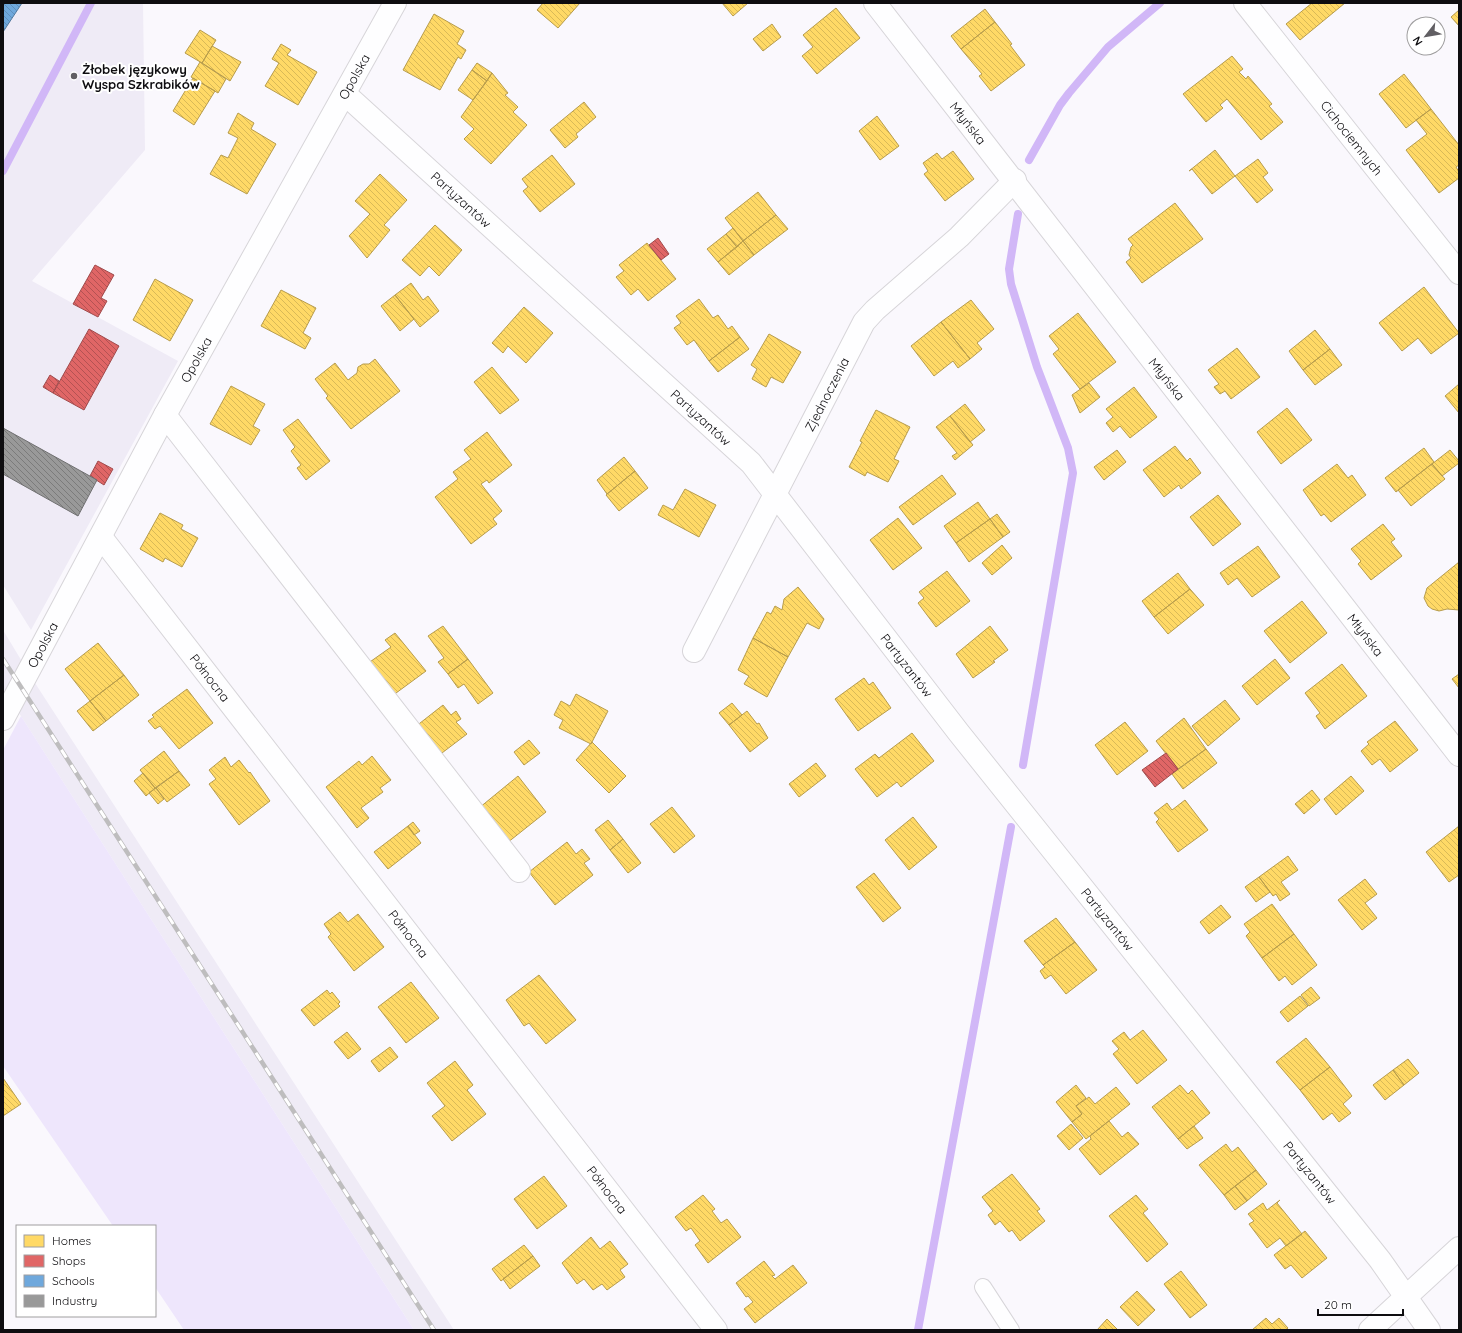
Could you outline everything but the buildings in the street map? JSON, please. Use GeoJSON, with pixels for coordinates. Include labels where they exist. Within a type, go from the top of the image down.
{"type":"FeatureCollection","features":[{"type":"Feature","properties":{"kind":"street","name":"Opolska"},"geometry":{"type":"LineString","coordinates":[[3,719],[165,415],[395,3]]}},
{"type":"Feature","properties":{"kind":"street","name":"Młyńska"},"geometry":{"type":"LineString","coordinates":[[875,3],[1015,180],[1459,755]]}},
{"type":"Feature","properties":{"kind":"street","name":"Cichociemnych"},"geometry":{"type":"LineString","coordinates":[[1245,3],[1459,273]]}},
{"type":"Feature","properties":{"kind":"street","name":"Partyzantów"},"geometry":{"type":"LineString","coordinates":[[345,94],[751,463],[775,492],[825,560],[954,727],[1370,1248],[1429,1330]]}},
{"type":"Feature","properties":{"kind":"street","name":"Zjednoczenia"},"geometry":{"type":"LineString","coordinates":[[694,651],[864,322],[875,310],[978,219],[1015,180]]}},
{"type":"Feature","properties":{"kind":"street"},"geometry":{"type":"LineString","coordinates":[[165,415],[519,871]]}},
{"type":"Feature","properties":{"kind":"street","name":"Północna"},"geometry":{"type":"LineString","coordinates":[[101,537],[716,1330]]}},
{"type":"Feature","properties":{"kind":"street"},"geometry":{"type":"LineString","coordinates":[[1370,1330],[1459,1248]]}},
{"type":"Feature","properties":{"kind":"lane"},"geometry":{"type":"LineString","coordinates":[[983,1287],[1011,1330]]}},
{"type":"Feature","properties":{"kind":"shaded area"},"geometry":{"type":"Polygon","coordinates":[[[3,3],[143,3],[145,150],[32,281],[178,361],[31,630],[3,585],[3,3]]]}},
{"type":"Feature","properties":{"kind":"shaded area"},"geometry":{"type":"Polygon","coordinates":[[[3,630],[35,683],[454,1330],[414,1330],[3,688],[3,630]]]}},
{"type":"Feature","properties":{"kind":"shaded area"},"geometry":{"type":"Polygon","coordinates":[[[21,716],[414,1330],[184,1330],[156,1288],[156,1225],[112,1225],[3,1066],[3,750],[21,716]]]}},
{"type":"Feature","properties":{"kind":"waterway"},"geometry":{"type":"LineString","coordinates":[[3,171],[91,3]]}},
{"type":"Feature","properties":{"kind":"waterway"},"geometry":{"type":"LineString","coordinates":[[1029,160],[1060,105],[1069,93],[1108,47],[1160,3]]}},
{"type":"Feature","properties":{"kind":"waterway"},"geometry":{"type":"LineString","coordinates":[[1018,214],[1009,269],[1011,284],[1037,367],[1068,448],[1073,473],[1023,765]]}},
{"type":"Feature","properties":{"kind":"waterway"},"geometry":{"type":"LineString","coordinates":[[918,1330],[1011,827]]}},
{"type":"Feature","properties":{"kind":"railway"},"geometry":{"type":"LineString","coordinates":[[3,659],[434,1330]]}},
{"type":"Feature","properties":{"kind":"place","name":"Żłobek językowy Wyspa Szkrabików"},"geometry":{"type":"Point","coordinates":[74,76]}}]}
